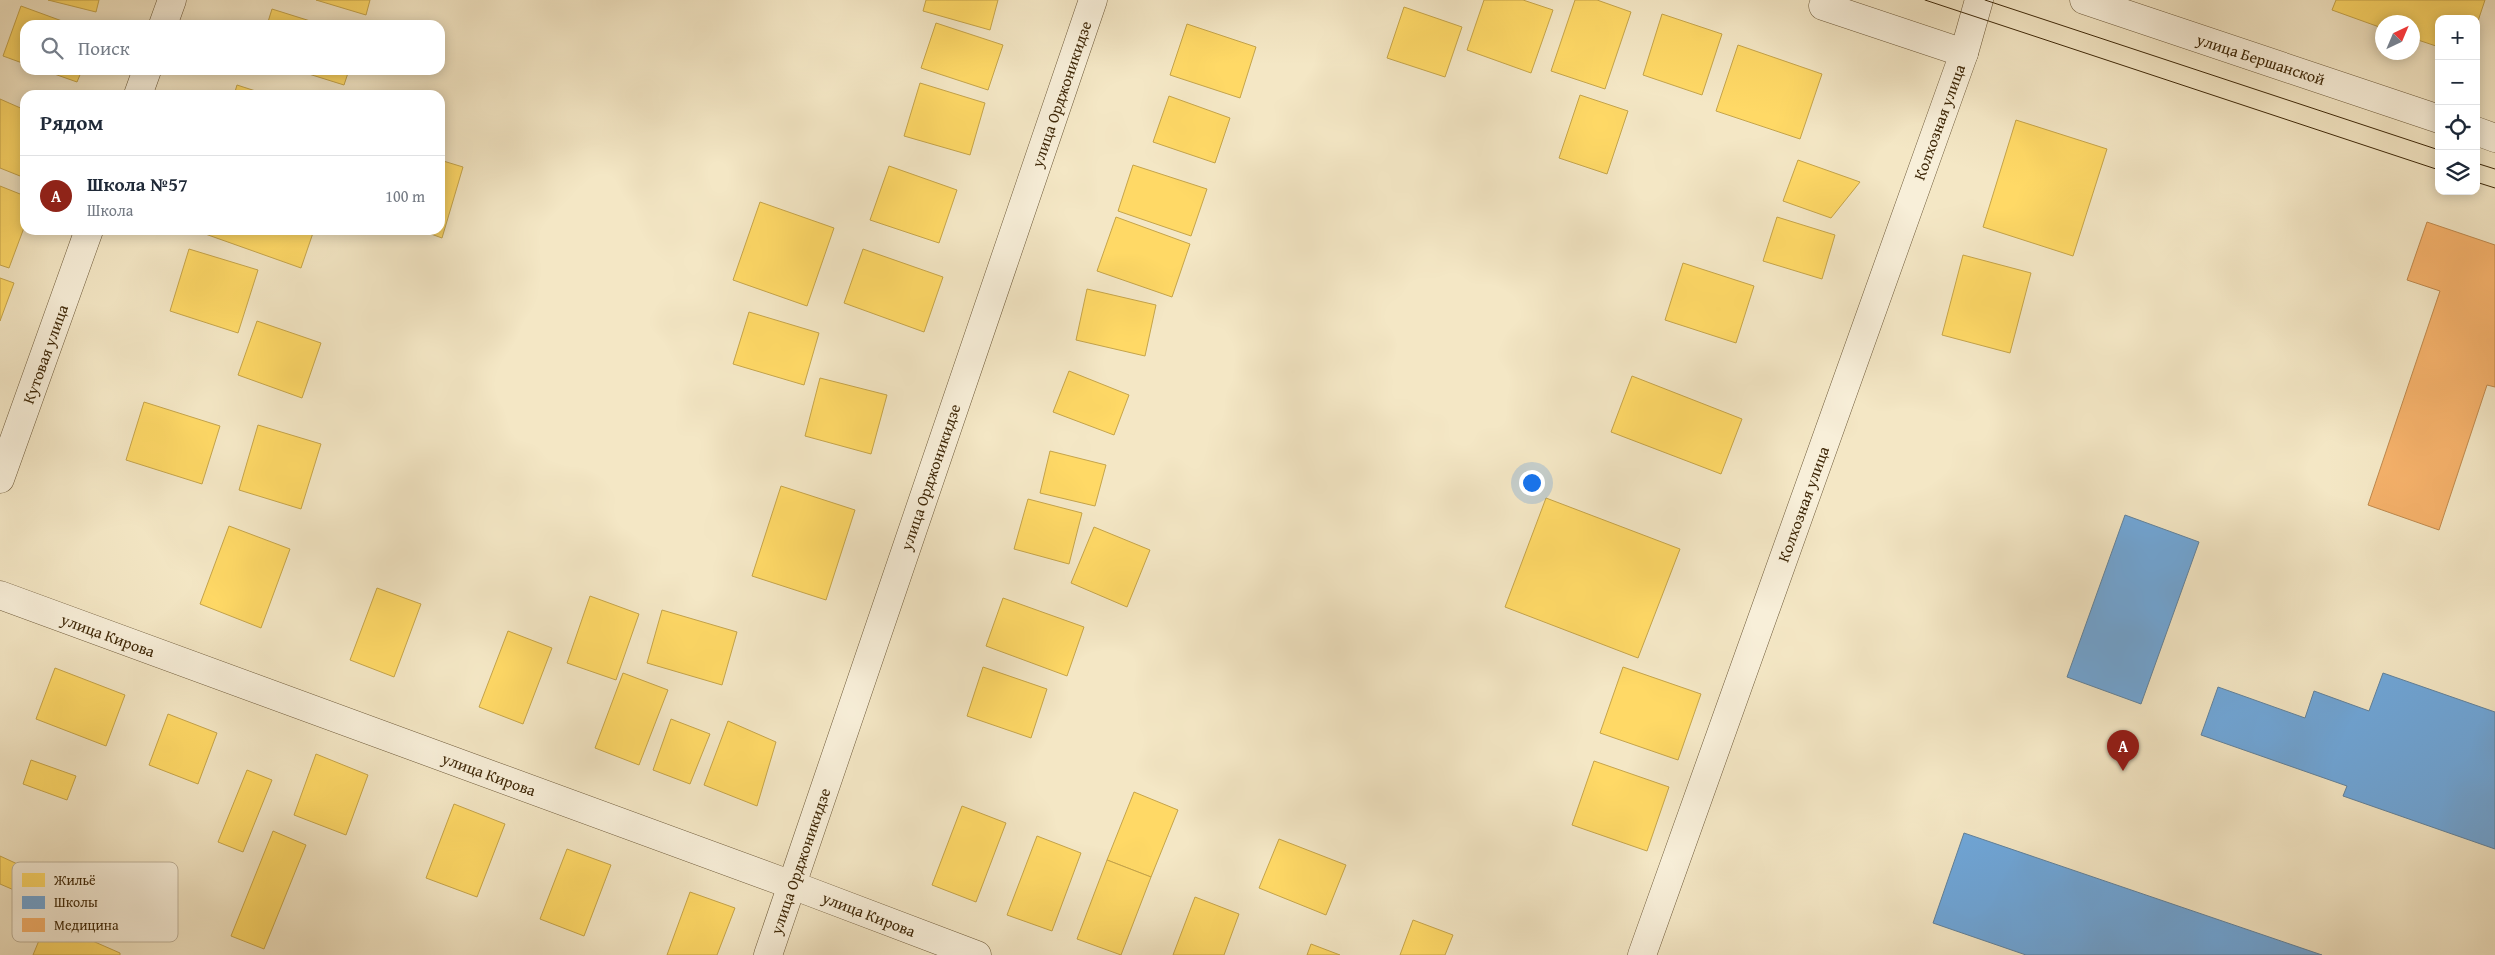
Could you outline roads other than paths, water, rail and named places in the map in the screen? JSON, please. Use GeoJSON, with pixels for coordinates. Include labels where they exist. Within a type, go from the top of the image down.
{"type":"FeatureCollection","features":[{"type":"Feature","properties":{"kind":"street"},"geometry":{"type":"LineString","coordinates":[[165,20],[172,0]]}},
{"type":"Feature","properties":{"kind":"street","name":"улица Орджоникидзе"},"geometry":{"type":"LineString","coordinates":[[768,955],[1093,0]]}},
{"type":"Feature","properties":{"kind":"street","name":"Колхозная улица"},"geometry":{"type":"LineString","coordinates":[[1642,955],[1964,53],[1979,0]]}},
{"type":"Feature","properties":{"kind":"street","name":"улица Бершанской"},"geometry":{"type":"LineString","coordinates":[[2084,0],[2435,118]]}},
{"type":"Feature","properties":{"kind":"street"},"geometry":{"type":"LineString","coordinates":[[1823,6],[1964,53]]}},
{"type":"Feature","properties":{"kind":"street"},"geometry":{"type":"LineString","coordinates":[[140,90],[144,75]]}},
{"type":"Feature","properties":{"kind":"street"},"geometry":{"type":"LineString","coordinates":[[2480,132],[2495,138]]}},
{"type":"Feature","properties":{"kind":"street","name":"Кутовая улица"},"geometry":{"type":"LineString","coordinates":[[0,479],[87,235]]}},
{"type":"Feature","properties":{"kind":"street","name":"улица Кирова"},"geometry":{"type":"LineString","coordinates":[[0,595],[792,885],[976,955]]}},
{"type":"Feature","properties":{"kind":"tram line"},"geometry":{"type":"LineString","coordinates":[[1925,0],[2435,169]]}},
{"type":"Feature","properties":{"kind":"tram line"},"geometry":{"type":"LineString","coordinates":[[1985,0],[2435,149]]}},
{"type":"Feature","properties":{"kind":"tram line"},"geometry":{"type":"LineString","coordinates":[[2480,164],[2495,169]]}},
{"type":"Feature","properties":{"kind":"tram line"},"geometry":{"type":"LineString","coordinates":[[2480,183],[2495,188]]}},
{"type":"Feature","properties":{"kind":"place","name":"Школа №57"},"geometry":{"type":"Point","coordinates":[2123,771]}}]}
